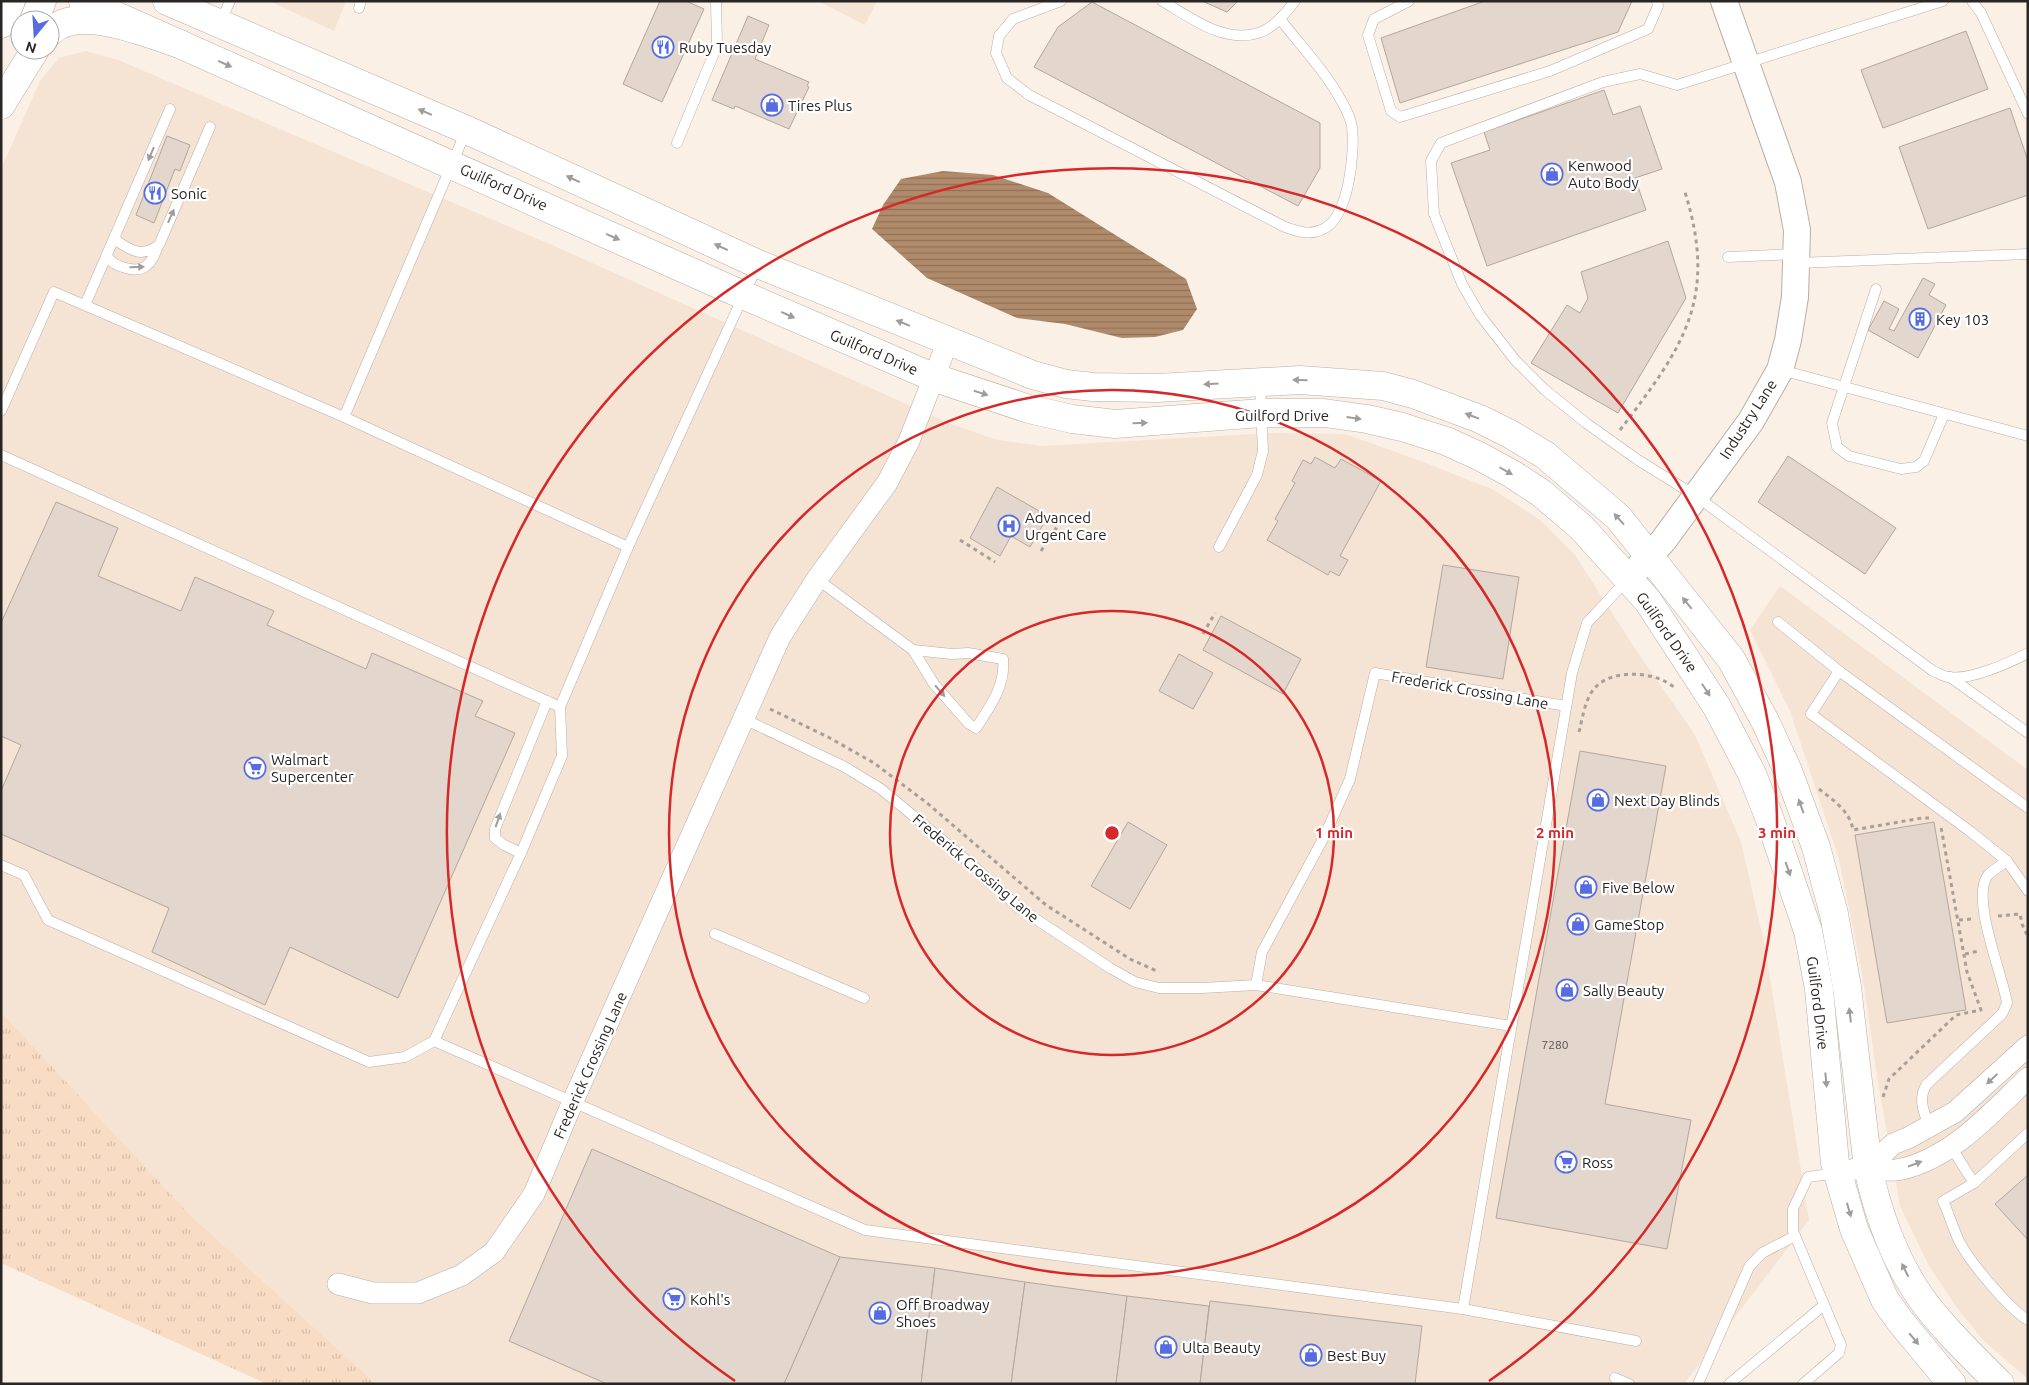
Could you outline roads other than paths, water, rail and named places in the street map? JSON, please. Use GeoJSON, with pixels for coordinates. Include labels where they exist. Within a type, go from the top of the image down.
{"type":"FeatureCollection","features":[{"type":"Feature","properties":{"kind":"main road"},"geometry":{"type":"LineString","coordinates":[[1,24],[10,1]]}},
{"type":"Feature","properties":{"kind":"main road","name":"Guilford Drive"},"geometry":{"type":"LineString","coordinates":[[84,1],[935,378],[1029,409],[1072,419],[1115,424],[1262,413],[1324,413],[1367,419],[1402,427],[1446,441],[1479,456],[1541,493],[1581,527],[1648,601],[1717,707],[1752,774],[1795,890],[1810,940],[1819,989],[1829,1115],[1838,1173],[1854,1229],[1885,1300],[1952,1384]]}},
{"type":"Feature","properties":{"kind":"main road","name":"Guilford Drive"},"geometry":{"type":"LineString","coordinates":[[168,1],[225,12],[466,130],[758,264],[1033,375],[1066,384],[1093,387],[1157,388],[1300,380],[1383,386],[1413,394],[1480,419],[1545,455],[1582,484],[1618,517],[1718,642],[1747,686],[1788,771],[1816,847],[1834,914],[1847,987],[1868,1168],[1874,1195],[1893,1245],[1915,1290],[2000,1384]]}},
{"type":"Feature","properties":{"kind":"main road"},"geometry":{"type":"LineString","coordinates":[[60,27],[71,21],[89,20],[111,24],[180,44]]}},
{"type":"Feature","properties":{"kind":"main road"},"geometry":{"type":"LineString","coordinates":[[1,97],[17,60]]}},
{"type":"Feature","properties":{"kind":"main road"},"geometry":{"type":"LineString","coordinates":[[1,105],[29,60]]}},
{"type":"Feature","properties":{"kind":"street","name":"Industry Lane"},"geometry":{"type":"LineString","coordinates":[[1628,579],[1663,541],[1751,421],[1780,370],[1788,340],[1795,297],[1797,230],[1788,182],[1745,65],[1724,1]]}},
{"type":"Feature","properties":{"kind":"street","name":"Frederick Crossing Lane"},"geometry":{"type":"LineString","coordinates":[[338,1284],[373,1293],[418,1293],[462,1275],[494,1252],[534,1194],[573,1101],[780,637],[817,579],[887,483],[909,441],[948,341]]}},
{"type":"Feature","properties":{"kind":"street"},"geometry":{"type":"LineString","coordinates":[[1868,1168],[1893,1144],[1955,1112],[2028,1046]]}},
{"type":"Feature","properties":{"kind":"street"},"geometry":{"type":"LineString","coordinates":[[1838,1173],[1868,1168],[1885,1172],[1903,1169],[1951,1148],[2028,1078]]}},
{"type":"Feature","properties":{"kind":"lane"},"geometry":{"type":"LineString","coordinates":[[677,143],[717,46],[716,1]]}},
{"type":"Feature","properties":{"kind":"lane"},"geometry":{"type":"LineString","coordinates":[[1061,1],[1013,19],[999,36],[996,54],[1007,78],[1029,95],[1285,227],[1304,234],[1326,228],[1339,213],[1351,175],[1352,126],[1342,103],[1326,77],[1280,19]]}},
{"type":"Feature","properties":{"kind":"lane"},"geometry":{"type":"LineString","coordinates":[[1162,1],[1202,24],[1231,36],[1258,33],[1280,19],[1296,1]]}},
{"type":"Feature","properties":{"kind":"lane"},"geometry":{"type":"LineString","coordinates":[[1409,1],[1374,19],[1368,35],[1391,111],[1400,117],[1550,71],[1648,29],[1658,6],[1657,1]]}},
{"type":"Feature","properties":{"kind":"lane"},"geometry":{"type":"LineString","coordinates":[[1944,1],[1677,85],[1640,74],[1603,82],[1441,143],[1431,161],[1434,214],[1462,284],[1480,315],[1514,360],[1545,390],[1612,441],[1696,496],[1933,671],[1950,677],[2028,733]]}},
{"type":"Feature","properties":{"kind":"lane"},"geometry":{"type":"LineString","coordinates":[[1972,1],[1980,13],[2028,114]]}},
{"type":"Feature","properties":{"kind":"lane"},"geometry":{"type":"LineString","coordinates":[[85,305],[170,109]]}},
{"type":"Feature","properties":{"kind":"lane"},"geometry":{"type":"LineString","coordinates":[[106,256],[110,262],[118,266],[134,269],[145,268],[152,260],[210,127]]}},
{"type":"Feature","properties":{"kind":"lane"},"geometry":{"type":"LineString","coordinates":[[344,417],[466,130]]}},
{"type":"Feature","properties":{"kind":"lane"},"geometry":{"type":"LineString","coordinates":[[115,236],[117,241],[138,252],[149,252],[158,245]]}},
{"type":"Feature","properties":{"kind":"lane"},"geometry":{"type":"LineString","coordinates":[[1728,257],[1797,259],[2028,254]]}},
{"type":"Feature","properties":{"kind":"lane"},"geometry":{"type":"LineString","coordinates":[[1,865],[24,875],[48,920],[369,1062],[405,1058],[434,1041],[521,853],[562,756],[560,707],[628,547],[758,264]]}},
{"type":"Feature","properties":{"kind":"lane"},"geometry":{"type":"LineString","coordinates":[[1876,289],[1832,423],[1837,447],[1849,456],[1901,469],[1916,467],[1924,461],[1944,414]]}},
{"type":"Feature","properties":{"kind":"lane"},"geometry":{"type":"LineString","coordinates":[[1,411],[54,292],[344,417],[628,547]]}},
{"type":"Feature","properties":{"kind":"lane"},"geometry":{"type":"LineString","coordinates":[[1780,370],[2028,436]]}},
{"type":"Feature","properties":{"kind":"lane"},"geometry":{"type":"LineString","coordinates":[[1219,547],[1257,475],[1263,451],[1260,381]]}},
{"type":"Feature","properties":{"kind":"lane"},"geometry":{"type":"LineString","coordinates":[[1,455],[560,707]]}},
{"type":"Feature","properties":{"kind":"lane"},"geometry":{"type":"LineString","coordinates":[[817,579],[913,650],[934,684],[969,724],[976,728],[997,696],[1004,667],[1003,659],[968,653],[952,654],[913,650]]}},
{"type":"Feature","properties":{"kind":"lane"},"geometry":{"type":"LineString","coordinates":[[1463,1309],[1572,673],[1587,624],[1628,579]]}},
{"type":"Feature","properties":{"kind":"lane"},"geometry":{"type":"LineString","coordinates":[[1778,622],[1839,670],[2028,808]]}},
{"type":"Feature","properties":{"kind":"lane"},"geometry":{"type":"LineString","coordinates":[[1950,677],[1965,676],[1990,670],[2028,653]]}},
{"type":"Feature","properties":{"kind":"lane"},"geometry":{"type":"LineString","coordinates":[[1839,670],[1811,714],[1971,832],[2007,861],[2028,891]]}},
{"type":"Feature","properties":{"kind":"lane","name":"Frederick Crossing Lane"},"geometry":{"type":"LineString","coordinates":[[744,719],[836,762],[881,788],[977,869],[1019,908],[1110,968],[1135,982],[1159,988],[1202,988],[1256,985],[1262,952],[1324,837],[1350,779],[1375,673],[1566,706]]}},
{"type":"Feature","properties":{"kind":"lane"},"geometry":{"type":"LineString","coordinates":[[521,853],[504,845],[495,838],[495,829],[547,701]]}},
{"type":"Feature","properties":{"kind":"lane"},"geometry":{"type":"LineString","coordinates":[[1929,1127],[1920,1101],[1926,1085],[2002,1014],[2007,1003],[2006,992],[1988,935],[1984,883],[1988,875],[2007,861]]}},
{"type":"Feature","properties":{"kind":"lane"},"geometry":{"type":"LineString","coordinates":[[715,934],[864,998]]}},
{"type":"Feature","properties":{"kind":"lane"},"geometry":{"type":"LineString","coordinates":[[1256,985],[1511,1026]]}},
{"type":"Feature","properties":{"kind":"lane"},"geometry":{"type":"LineString","coordinates":[[434,1041],[865,1230],[1463,1309],[1636,1341]]}},
{"type":"Feature","properties":{"kind":"lane"},"geometry":{"type":"LineString","coordinates":[[2028,1133],[1974,1183],[1944,1201],[1960,1242],[1980,1271],[2012,1307],[2028,1320]]}},
{"type":"Feature","properties":{"kind":"lane"},"geometry":{"type":"LineString","coordinates":[[1951,1148],[1974,1183]]}},
{"type":"Feature","properties":{"kind":"lane"},"geometry":{"type":"LineString","coordinates":[[1803,1384],[1839,1353],[1841,1345],[1793,1231],[1793,1209],[1808,1177],[1838,1173]]}},
{"type":"Feature","properties":{"kind":"lane"},"geometry":{"type":"LineString","coordinates":[[1698,1384],[1749,1267],[1762,1253],[1795,1236]]}},
{"type":"Feature","properties":{"kind":"lane"},"geometry":{"type":"LineString","coordinates":[[1729,1384],[1824,1305]]}},
{"type":"Feature","properties":{"kind":"lane"},"geometry":{"type":"LineString","coordinates":[[1615,1378],[1629,1384]]}},
{"type":"Feature","properties":{"kind":"place","name":"Ruby Tuesday"},"geometry":{"type":"Point","coordinates":[663,47]}},
{"type":"Feature","properties":{"kind":"place","name":"Tires Plus"},"geometry":{"type":"Point","coordinates":[772,105]}},
{"type":"Feature","properties":{"kind":"place","name":"Kenwood Auto Body"},"geometry":{"type":"Point","coordinates":[1552,174]}},
{"type":"Feature","properties":{"kind":"place","name":"Sonic"},"geometry":{"type":"Point","coordinates":[155,193]}},
{"type":"Feature","properties":{"kind":"place","name":"Key 103"},"geometry":{"type":"Point","coordinates":[1920,319]}},
{"type":"Feature","properties":{"kind":"place","name":"Advanced Urgent Care"},"geometry":{"type":"Point","coordinates":[1009,526]}},
{"type":"Feature","properties":{"kind":"place","name":"Walmart Supercenter"},"geometry":{"type":"Point","coordinates":[255,768]}},
{"type":"Feature","properties":{"kind":"place","name":"Next Day Blinds"},"geometry":{"type":"Point","coordinates":[1598,800]}},
{"type":"Feature","properties":{"kind":"place","name":"Five Below"},"geometry":{"type":"Point","coordinates":[1586,887]}},
{"type":"Feature","properties":{"kind":"place","name":"GameStop"},"geometry":{"type":"Point","coordinates":[1578,924]}},
{"type":"Feature","properties":{"kind":"place","name":"Sally Beauty"},"geometry":{"type":"Point","coordinates":[1567,990]}},
{"type":"Feature","properties":{"kind":"place","name":"Ross"},"geometry":{"type":"Point","coordinates":[1566,1162]}},
{"type":"Feature","properties":{"kind":"place","name":"Kohl's"},"geometry":{"type":"Point","coordinates":[674,1299]}},
{"type":"Feature","properties":{"kind":"place","name":"Off Broadway Shoes"},"geometry":{"type":"Point","coordinates":[880,1313]}},
{"type":"Feature","properties":{"kind":"place","name":"Ulta Beauty"},"geometry":{"type":"Point","coordinates":[1166,1347]}},
{"type":"Feature","properties":{"kind":"place","name":"Best Buy"},"geometry":{"type":"Point","coordinates":[1311,1355]}}]}
